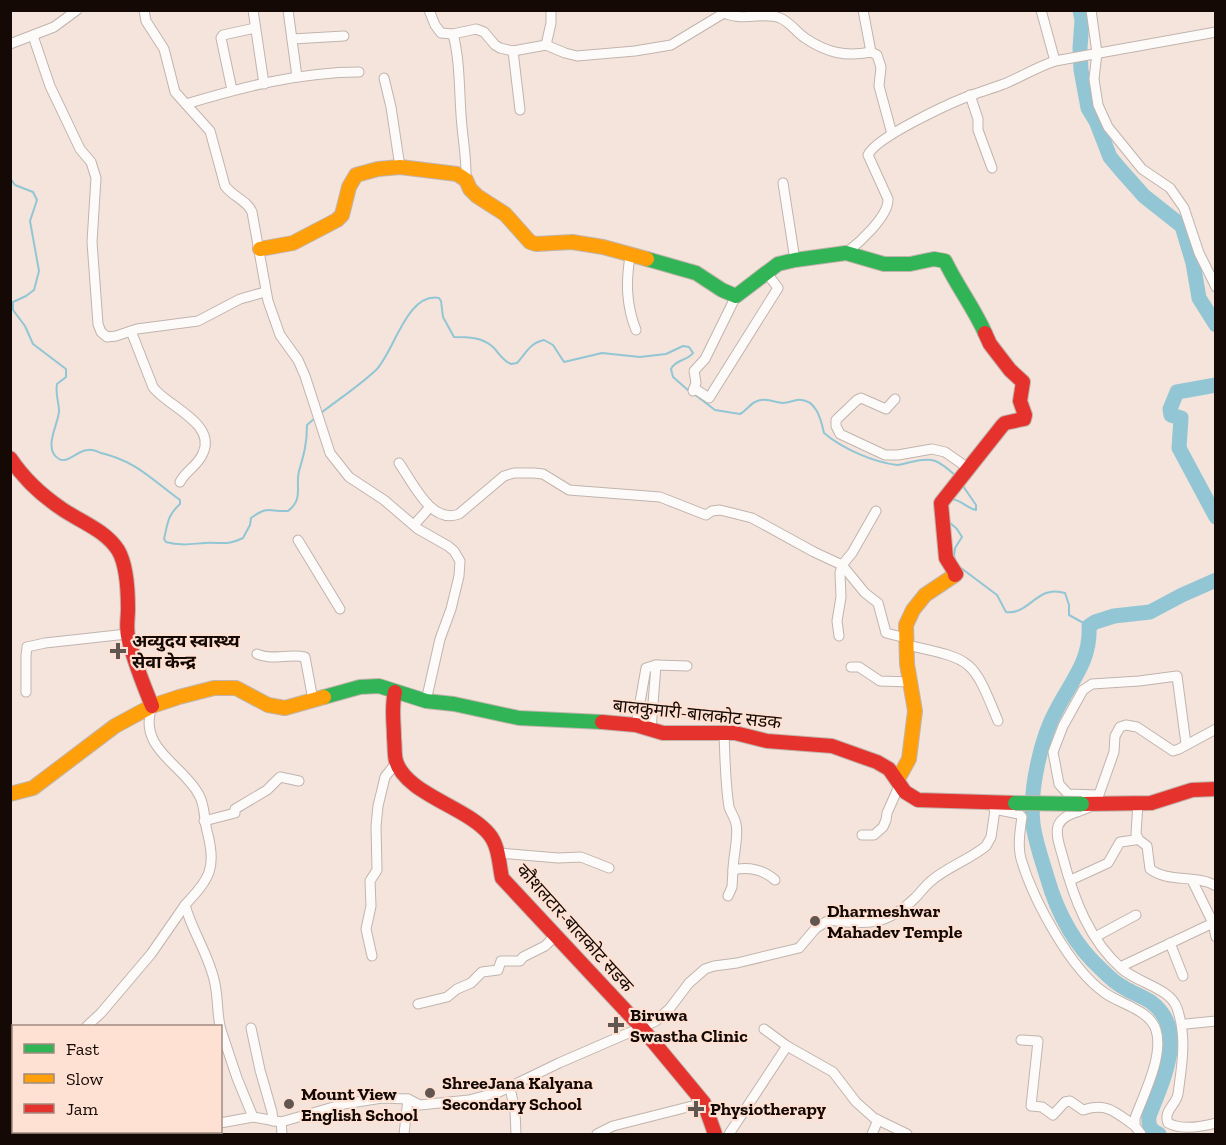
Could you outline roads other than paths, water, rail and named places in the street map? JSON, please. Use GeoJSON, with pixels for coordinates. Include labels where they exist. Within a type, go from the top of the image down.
{"type":"FeatureCollection","features":[{"type":"Feature","properties":{"kind":"main road"},"geometry":{"type":"LineString","coordinates":[[260,249],[293,243],[337,220],[342,215],[349,187],[356,175],[378,168],[400,167],[457,174],[466,180],[470,189],[477,196],[505,214],[530,242],[536,244],[585,243],[696,273],[736,296],[778,264],[795,260],[846,253],[884,264],[910,264],[934,259],[945,261],[957,285],[975,311],[990,344],[1010,370],[1020,378],[1023,388],[1020,398],[1025,415],[1024,418],[1002,426],[943,499],[941,507],[946,558],[956,574],[925,595],[913,610],[906,625],[907,664],[915,711],[909,759],[899,781]]}},
{"type":"Feature","properties":{"kind":"main road"},"geometry":{"type":"LineString","coordinates":[[10,458],[36,491],[102,533],[118,552],[123,565],[128,607],[127,634],[137,669],[152,706]]}},
{"type":"Feature","properties":{"kind":"main road","name":"बालकुमारी-बालकोट सडक"},"geometry":{"type":"LineString","coordinates":[[10,794],[33,788],[102,734],[152,706],[179,697],[214,688],[227,688],[245,692],[268,705],[285,708],[372,685],[426,701],[454,704],[519,718],[636,725],[677,734],[724,732],[767,741],[832,746],[877,762],[889,769],[905,792],[918,800],[995,806],[1092,800]]}},
{"type":"Feature","properties":{"kind":"main road"},"geometry":{"type":"LineString","coordinates":[[395,692],[391,714],[394,723],[396,763]]}},
{"type":"Feature","properties":{"kind":"main road","name":"कौशलटार-बालकोट सडक"},"geometry":{"type":"LineString","coordinates":[[396,763],[414,783],[472,819],[490,836],[498,853],[502,878],[640,1027],[704,1103],[716,1134]]}},
{"type":"Feature","properties":{"kind":"main road"},"geometry":{"type":"LineString","coordinates":[[1092,800],[1151,803],[1192,790],[1215,789]]}},
{"type":"Feature","properties":{"kind":"street"},"geometry":{"type":"LineString","coordinates":[[10,44],[54,27],[77,10]]}},
{"type":"Feature","properties":{"kind":"street"},"geometry":{"type":"LineString","coordinates":[[144,10],[146,21],[164,49],[175,92],[210,131],[225,186],[249,206],[260,249],[266,292],[280,335],[298,360],[305,376],[330,453],[349,477],[454,552],[460,561],[451,609],[440,639],[430,692],[426,701]]}},
{"type":"Feature","properties":{"kind":"street"},"geometry":{"type":"LineString","coordinates":[[253,10],[264,84]]}},
{"type":"Feature","properties":{"kind":"street"},"geometry":{"type":"LineString","coordinates":[[288,10],[297,77]]}},
{"type":"Feature","properties":{"kind":"street"},"geometry":{"type":"LineString","coordinates":[[429,10],[439,31],[453,34],[476,29],[484,32],[495,45],[513,51],[546,45],[578,56],[659,47],[676,42],[724,12],[742,18],[778,17],[804,38],[837,53],[853,55],[871,52],[877,55],[880,67],[879,86],[892,134]]}},
{"type":"Feature","properties":{"kind":"street"},"geometry":{"type":"LineString","coordinates":[[546,45],[551,23],[551,10]]}},
{"type":"Feature","properties":{"kind":"street"},"geometry":{"type":"LineString","coordinates":[[863,10],[871,52]]}},
{"type":"Feature","properties":{"kind":"street"},"geometry":{"type":"LineString","coordinates":[[1041,10],[1058,60]]}},
{"type":"Feature","properties":{"kind":"street"},"geometry":{"type":"LineString","coordinates":[[1091,10],[1094,79],[1098,105],[1108,127],[1142,169],[1170,188],[1184,208],[1198,254],[1214,281]]}},
{"type":"Feature","properties":{"kind":"street"},"geometry":{"type":"LineString","coordinates":[[232,90],[221,38],[223,35],[255,28]]}},
{"type":"Feature","properties":{"kind":"street"},"geometry":{"type":"LineString","coordinates":[[846,253],[881,218],[888,205],[888,200],[868,155],[870,150],[892,134],[970,95],[1004,84],[1038,66],[1058,60],[1215,33]]}},
{"type":"Feature","properties":{"kind":"street"},"geometry":{"type":"LineString","coordinates":[[453,34],[459,63],[460,106],[467,165],[466,180]]}},
{"type":"Feature","properties":{"kind":"street"},"geometry":{"type":"LineString","coordinates":[[33,36],[45,75],[66,122],[80,149],[95,170],[92,242],[98,324],[101,332],[107,337],[130,331],[198,321],[240,299],[266,292]]}},
{"type":"Feature","properties":{"kind":"street"},"geometry":{"type":"LineString","coordinates":[[292,39],[344,36]]}},
{"type":"Feature","properties":{"kind":"street"},"geometry":{"type":"LineString","coordinates":[[513,51],[520,110]]}},
{"type":"Feature","properties":{"kind":"street"},"geometry":{"type":"LineString","coordinates":[[186,104],[232,90],[297,77],[360,72]]}},
{"type":"Feature","properties":{"kind":"street"},"geometry":{"type":"LineString","coordinates":[[384,78],[393,117],[400,167]]}},
{"type":"Feature","properties":{"kind":"street"},"geometry":{"type":"LineString","coordinates":[[970,95],[978,119],[978,130],[992,168]]}},
{"type":"Feature","properties":{"kind":"street"},"geometry":{"type":"LineString","coordinates":[[783,183],[795,260]]}},
{"type":"Feature","properties":{"kind":"street"},"geometry":{"type":"LineString","coordinates":[[630,256],[626,285],[628,306],[636,330]]}},
{"type":"Feature","properties":{"kind":"street"},"geometry":{"type":"LineString","coordinates":[[736,296],[705,358],[694,371],[696,383],[693,390],[709,398],[778,288],[766,272]]}},
{"type":"Feature","properties":{"kind":"street"},"geometry":{"type":"LineString","coordinates":[[130,331],[156,392],[193,420],[205,442],[198,464],[187,472],[180,482]]}},
{"type":"Feature","properties":{"kind":"street"},"geometry":{"type":"LineString","coordinates":[[895,399],[886,409],[866,399],[857,400],[836,420],[840,434],[885,455],[932,449],[945,452],[966,470]]}},
{"type":"Feature","properties":{"kind":"street"},"geometry":{"type":"LineString","coordinates":[[399,463],[430,507],[446,517],[459,514],[504,476],[534,473],[543,474],[569,490],[660,497],[706,515],[715,510],[741,513],[842,565],[865,593],[878,603],[886,633],[964,660],[980,678],[998,721]]}},
{"type":"Feature","properties":{"kind":"street"},"geometry":{"type":"LineString","coordinates":[[414,525],[430,507]]}},
{"type":"Feature","properties":{"kind":"street"},"geometry":{"type":"LineString","coordinates":[[840,636],[837,621],[841,597],[842,565],[852,553],[876,512]]}},
{"type":"Feature","properties":{"kind":"street"},"geometry":{"type":"LineString","coordinates":[[298,540],[340,609]]}},
{"type":"Feature","properties":{"kind":"street"},"geometry":{"type":"LineString","coordinates":[[26,692],[27,647],[127,634]]}},
{"type":"Feature","properties":{"kind":"street"},"geometry":{"type":"LineString","coordinates":[[257,654],[270,657],[288,655],[305,657],[313,700]]}},
{"type":"Feature","properties":{"kind":"street"},"geometry":{"type":"LineString","coordinates":[[636,725],[646,668],[656,665],[687,666]]}},
{"type":"Feature","properties":{"kind":"street"},"geometry":{"type":"LineString","coordinates":[[651,730],[656,665]]}},
{"type":"Feature","properties":{"kind":"street"},"geometry":{"type":"LineString","coordinates":[[851,667],[859,668],[880,681],[910,682]]}},
{"type":"Feature","properties":{"kind":"street"},"geometry":{"type":"LineString","coordinates":[[1092,800],[1068,794],[1059,784],[1053,752],[1063,726],[1083,690],[1092,684],[1177,676],[1186,744]]}},
{"type":"Feature","properties":{"kind":"street"},"geometry":{"type":"LineString","coordinates":[[88,1025],[151,954],[185,905],[201,887],[210,874],[212,866],[202,802],[198,794],[164,757],[154,742],[148,718],[152,706]]}},
{"type":"Feature","properties":{"kind":"street"},"geometry":{"type":"LineString","coordinates":[[1215,729],[1173,751],[1137,727],[1126,725],[1120,727],[1115,736],[1114,752],[1091,807],[1066,816],[1058,826],[1058,836],[1072,889],[1086,923],[1107,954],[1120,968],[1162,992],[1174,1002],[1181,1022],[1184,1042],[1177,1097],[1167,1113],[1168,1123],[1192,1127],[1215,1123]]}},
{"type":"Feature","properties":{"kind":"street"},"geometry":{"type":"LineString","coordinates":[[724,732],[728,795],[736,830],[732,887],[728,896]]}},
{"type":"Feature","properties":{"kind":"street"},"geometry":{"type":"LineString","coordinates":[[372,956],[366,929],[371,906],[370,881],[377,870],[378,806],[385,777],[396,763]]}},
{"type":"Feature","properties":{"kind":"street"},"geometry":{"type":"LineString","coordinates":[[204,821],[235,813],[235,809],[267,790],[280,777],[299,780]]}},
{"type":"Feature","properties":{"kind":"street"},"geometry":{"type":"LineString","coordinates":[[862,835],[874,835],[883,827],[899,781]]}},
{"type":"Feature","properties":{"kind":"street"},"geometry":{"type":"LineString","coordinates":[[1066,816],[1068,794]]}},
{"type":"Feature","properties":{"kind":"street"},"geometry":{"type":"LineString","coordinates":[[1138,803],[1136,834],[1139,840],[1147,846],[1150,870],[1157,874],[1192,880],[1203,879],[1215,886]]}},
{"type":"Feature","properties":{"kind":"street"},"geometry":{"type":"LineString","coordinates":[[222,1124],[253,1116],[277,1121],[344,1104],[382,1098],[408,1099],[420,1106],[469,1101],[510,1088],[559,1063],[656,1021],[689,983],[705,969],[799,948],[816,928],[829,920],[844,923],[867,923],[891,917],[914,899],[931,881],[986,846],[994,825],[995,806],[1022,817],[1019,842],[1021,861],[1043,912],[1071,958],[1104,992],[1144,1015],[1156,1029],[1158,1045],[1155,1063],[1135,1118],[1138,1130]]}},
{"type":"Feature","properties":{"kind":"street"},"geometry":{"type":"LineString","coordinates":[[1073,879],[1108,863],[1120,842],[1134,840]]}},
{"type":"Feature","properties":{"kind":"street"},"geometry":{"type":"LineString","coordinates":[[498,853],[558,858],[581,857],[609,868]]}},
{"type":"Feature","properties":{"kind":"street"},"geometry":{"type":"LineString","coordinates":[[733,870],[751,869],[767,873],[775,880]]}},
{"type":"Feature","properties":{"kind":"street"},"geometry":{"type":"LineString","coordinates":[[1192,880],[1213,923],[1215,937]]}},
{"type":"Feature","properties":{"kind":"street"},"geometry":{"type":"LineString","coordinates":[[185,905],[189,919],[206,954],[215,984],[220,1025]]}},
{"type":"Feature","properties":{"kind":"street"},"geometry":{"type":"LineString","coordinates":[[1097,936],[1136,915]]}},
{"type":"Feature","properties":{"kind":"street"},"geometry":{"type":"LineString","coordinates":[[1120,968],[1213,923]]}},
{"type":"Feature","properties":{"kind":"street"},"geometry":{"type":"LineString","coordinates":[[418,1004],[447,997],[457,989],[471,983],[482,972],[498,970],[501,961],[520,961],[523,957],[545,946],[556,935]]}},
{"type":"Feature","properties":{"kind":"street"},"geometry":{"type":"LineString","coordinates":[[1170,943],[1184,976]]}},
{"type":"Feature","properties":{"kind":"street"},"geometry":{"type":"LineString","coordinates":[[1186,1024],[1215,1021]]}},
{"type":"Feature","properties":{"kind":"street"},"geometry":{"type":"LineString","coordinates":[[250,1028],[272,1112],[282,1134]]}},
{"type":"Feature","properties":{"kind":"street"},"geometry":{"type":"LineString","coordinates":[[764,1029],[787,1046],[833,1072],[856,1102],[878,1120],[908,1134]]}},
{"type":"Feature","properties":{"kind":"street"},"geometry":{"type":"LineString","coordinates":[[222,1033],[253,1116]]}},
{"type":"Feature","properties":{"kind":"street"},"geometry":{"type":"LineString","coordinates":[[1021,1040],[1038,1041],[1031,1106],[1042,1107],[1053,1115],[1065,1102],[1070,1101],[1083,1110],[1096,1105],[1108,1107],[1138,1130]]}},
{"type":"Feature","properties":{"kind":"street"},"geometry":{"type":"LineString","coordinates":[[729,1134],[787,1046]]}},
{"type":"Feature","properties":{"kind":"street"},"geometry":{"type":"LineString","coordinates":[[510,1088],[515,1110],[516,1134]]}},
{"type":"Feature","properties":{"kind":"street"},"geometry":{"type":"LineString","coordinates":[[404,1134],[408,1099]]}},
{"type":"Feature","properties":{"kind":"street"},"geometry":{"type":"LineString","coordinates":[[597,1134],[613,1126],[704,1103]]}},
{"type":"Feature","properties":{"kind":"street"},"geometry":{"type":"LineString","coordinates":[[872,1134],[878,1120]]}},
{"type":"Feature","properties":{"kind":"waterway"},"geometry":{"type":"LineString","coordinates":[[1080,10],[1082,20],[1081,70],[1088,108],[1096,121],[1110,157],[1144,196],[1182,226],[1193,263],[1199,298],[1216,325]]}},
{"type":"Feature","properties":{"kind":"waterway"},"geometry":{"type":"LineString","coordinates":[[10,178],[15,185],[33,192],[37,200],[30,221],[39,271],[34,290],[13,302],[13,310],[25,326],[33,344],[66,369],[66,377],[57,384],[56,391],[59,411],[52,449],[54,455],[59,459],[66,460],[80,452],[90,450],[124,461],[143,472],[180,500],[180,504],[169,520],[164,539],[166,542],[228,543],[243,538],[251,518],[257,514],[266,510],[288,511],[296,502],[307,425],[315,418]]}},
{"type":"Feature","properties":{"kind":"waterway"},"geometry":{"type":"LineString","coordinates":[[321,413],[376,370],[402,325],[418,304],[428,299],[439,298],[443,317],[454,337],[480,339],[493,347],[503,359],[511,364],[517,363],[532,346],[544,340],[553,345],[564,362],[602,353],[640,357],[666,354],[683,346],[689,347],[693,353],[676,363],[671,369],[673,377],[689,391]]}},
{"type":"Feature","properties":{"kind":"waterway"},"geometry":{"type":"LineString","coordinates":[[1216,385],[1177,392],[1170,409],[1171,415],[1181,418],[1179,448],[1216,517]]}},
{"type":"Feature","properties":{"kind":"waterway"},"geometry":{"type":"LineString","coordinates":[[694,394],[715,410],[740,414],[759,401],[783,403],[803,400],[809,402],[816,410],[824,433],[849,449],[868,458],[897,465],[919,460],[936,461],[956,476]]}},
{"type":"Feature","properties":{"kind":"waterway"},"geometry":{"type":"LineString","coordinates":[[950,499],[957,500],[976,510],[976,505],[963,486]]}},
{"type":"Feature","properties":{"kind":"waterway"},"geometry":{"type":"LineString","coordinates":[[949,522],[962,537],[955,548],[954,556],[957,565],[997,595],[1006,612],[1014,612],[1040,596],[1055,591],[1065,593],[1069,615],[1089,626]]}},
{"type":"Feature","properties":{"kind":"waterway"},"geometry":{"type":"LineString","coordinates":[[1159,1134],[1150,1127],[1149,1116],[1169,1057],[1169,1027],[1162,1014],[1151,1002],[1117,984],[1092,960],[1075,939],[1061,915],[1037,844],[1033,824],[1033,796],[1041,749],[1051,721],[1084,660],[1089,626],[1114,616],[1150,612],[1216,580]]}},
{"type":"Feature","properties":{"kind":"place","name":"अव्युदय स्वास्थ्य सेवा केन्द्र"},"geometry":{"type":"Point","coordinates":[118,651]}},
{"type":"Feature","properties":{"kind":"place","name":"Dharmeshwar Mahadev Temple"},"geometry":{"type":"Point","coordinates":[815,921]}},
{"type":"Feature","properties":{"kind":"place","name":"Biruwa Swastha Clinic"},"geometry":{"type":"Point","coordinates":[616,1025]}},
{"type":"Feature","properties":{"kind":"place","name":"ShreeJana Kalyana Secondary School"},"geometry":{"type":"Point","coordinates":[430,1093]}},
{"type":"Feature","properties":{"kind":"place","name":"Mount View English School"},"geometry":{"type":"Point","coordinates":[289,1104]}},
{"type":"Feature","properties":{"kind":"place","name":"Physiotherapy"},"geometry":{"type":"Point","coordinates":[696,1109]}}]}
